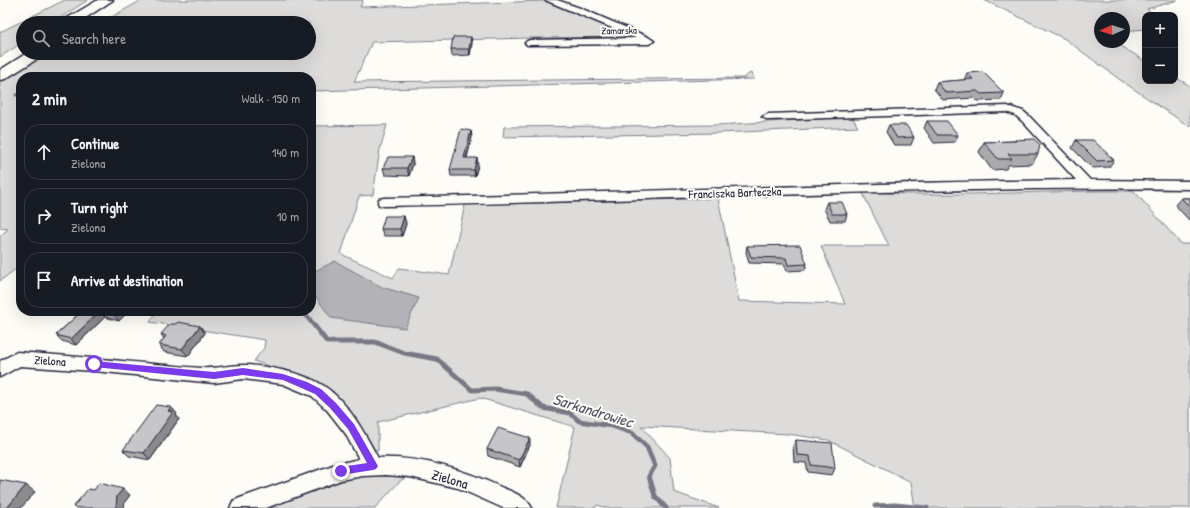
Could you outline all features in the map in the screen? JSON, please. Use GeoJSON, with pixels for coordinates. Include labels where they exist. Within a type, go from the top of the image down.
{"type":"FeatureCollection","features":[{"type":"Feature","properties":{"kind":"highway"},"geometry":{"type":"LineString","coordinates":[[83,16],[112,2]]}},
{"type":"Feature","properties":{"kind":"highway"},"geometry":{"type":"LineString","coordinates":[[95,16],[112,2]]}},
{"type":"Feature","properties":{"kind":"highway"},"geometry":{"type":"LineString","coordinates":[[0,64],[16,55]]}},
{"type":"Feature","properties":{"kind":"highway"},"geometry":{"type":"LineString","coordinates":[[0,76],[26,60]]}},
{"type":"Feature","properties":{"kind":"street","name":"Zamarska"},"geometry":{"type":"LineString","coordinates":[[530,43],[649,41],[578,10],[549,0]]}},
{"type":"Feature","properties":{"kind":"street"},"geometry":{"type":"LineString","coordinates":[[768,117],[1007,109],[1019,113],[1026,119],[1087,184]]}},
{"type":"Feature","properties":{"kind":"street","name":"Franciszka Barteczka"},"geometry":{"type":"LineString","coordinates":[[384,202],[548,199],[925,186],[1087,184],[1190,186]]}},
{"type":"Feature","properties":{"kind":"street","name":"Zielona"},"geometry":{"type":"LineString","coordinates":[[0,370],[17,358],[214,376],[243,372],[283,377],[304,384],[318,391],[333,405],[351,427],[373,466]]}},
{"type":"Feature","properties":{"kind":"street","name":"Zielona"},"geometry":{"type":"LineString","coordinates":[[240,508],[341,471],[373,466],[400,466],[454,478],[506,499],[522,508]]}},
{"type":"Feature","properties":{"kind":"shaded area"},"geometry":{"type":"Polygon","coordinates":[[[65,0],[88,0],[63,16],[32,16],[65,0]]]}},
{"type":"Feature","properties":{"kind":"shaded area"},"geometry":{"type":"Polygon","coordinates":[[[142,0],[363,0],[360,7],[546,1],[574,10],[638,37],[372,42],[354,82],[743,78],[752,72],[754,79],[316,91],[316,72],[18,72],[37,60],[316,60],[316,16],[113,16],[142,0]]]}},
{"type":"Feature","properties":{"kind":"shaded area"},"geometry":{"type":"Polygon","coordinates":[[[984,0],[1178,0],[1147,9],[1151,12],[1142,12],[1142,29],[1130,30],[1130,12],[1094,12],[1094,48],[1124,48],[1142,59],[1142,84],[1178,84],[1178,79],[1190,86],[1190,127],[1119,79],[1065,39],[984,0]]]}},
{"type":"Feature","properties":{"kind":"shaded area"},"geometry":{"type":"Polygon","coordinates":[[[16,24],[16,47],[0,57],[0,32],[16,24]]]}},
{"type":"Feature","properties":{"kind":"shaded area"},"geometry":{"type":"Polygon","coordinates":[[[16,73],[16,269],[0,281],[0,236],[8,229],[0,228],[0,83],[16,73]]]}},
{"type":"Feature","properties":{"kind":"shaded area"},"geometry":{"type":"Polygon","coordinates":[[[852,117],[858,127],[718,133],[503,137],[504,127],[716,125],[852,117]]]}},
{"type":"Feature","properties":{"kind":"shaded area"},"geometry":{"type":"Polygon","coordinates":[[[387,125],[380,149],[373,195],[359,196],[341,254],[393,278],[399,268],[449,275],[465,205],[718,198],[739,301],[845,304],[821,246],[889,246],[862,192],[896,194],[964,194],[1134,191],[1181,244],[1190,244],[1190,508],[915,508],[911,482],[828,440],[788,434],[641,426],[670,458],[674,492],[719,508],[607,508],[597,505],[595,508],[556,508],[575,427],[480,398],[378,422],[378,451],[370,447],[313,381],[254,361],[264,348],[265,340],[150,322],[154,316],[316,316],[316,126],[387,125]]]}},
{"type":"Feature","properties":{"kind":"shaded area"},"geometry":{"type":"Polygon","coordinates":[[[335,261],[382,287],[419,298],[405,328],[331,318],[316,297],[316,270],[335,261]]]}},
{"type":"Feature","properties":{"kind":"shaded area"},"geometry":{"type":"Polygon","coordinates":[[[380,472],[412,473],[399,482],[375,508],[259,508],[340,478],[380,472]]]}},
{"type":"Feature","properties":{"kind":"building"},"geometry":{"type":"Polygon","coordinates":[[[453,37],[471,37],[469,49],[451,49],[453,37]]]}},
{"type":"Feature","properties":{"kind":"building"},"geometry":{"type":"Polygon","coordinates":[[[983,72],[1004,93],[981,94],[977,91],[946,93],[937,82],[973,79],[967,73],[983,72]]]}},
{"type":"Feature","properties":{"kind":"building"},"geometry":{"type":"Polygon","coordinates":[[[927,121],[947,121],[958,135],[937,135],[927,121]]]}},
{"type":"Feature","properties":{"kind":"building"},"geometry":{"type":"Polygon","coordinates":[[[889,125],[906,125],[914,137],[897,138],[889,125]]]}},
{"type":"Feature","properties":{"kind":"building"},"geometry":{"type":"Polygon","coordinates":[[[461,129],[471,131],[464,158],[477,158],[474,170],[450,170],[461,129]]]}},
{"type":"Feature","properties":{"kind":"building"},"geometry":{"type":"Polygon","coordinates":[[[1034,139],[1040,145],[1038,154],[1008,154],[1012,159],[998,159],[984,142],[1016,141],[1015,140],[1034,139]]]}},
{"type":"Feature","properties":{"kind":"building"},"geometry":{"type":"Polygon","coordinates":[[[1076,140],[1093,140],[1114,160],[1097,161],[1076,140]]]}},
{"type":"Feature","properties":{"kind":"building"},"geometry":{"type":"Polygon","coordinates":[[[388,157],[412,157],[407,168],[383,168],[388,157]]]}},
{"type":"Feature","properties":{"kind":"building"},"geometry":{"type":"Polygon","coordinates":[[[1181,198],[1190,198],[1190,207],[1181,198]]]}},
{"type":"Feature","properties":{"kind":"building"},"geometry":{"type":"Polygon","coordinates":[[[827,202],[842,202],[847,214],[832,214],[827,202]]]}},
{"type":"Feature","properties":{"kind":"building"},"geometry":{"type":"Polygon","coordinates":[[[385,216],[404,216],[400,229],[381,229],[385,216]]]}},
{"type":"Feature","properties":{"kind":"building"},"geometry":{"type":"Polygon","coordinates":[[[800,245],[807,264],[788,265],[786,258],[751,257],[747,246],[800,245]]]}},
{"type":"Feature","properties":{"kind":"building"},"geometry":{"type":"Polygon","coordinates":[[[77,316],[95,316],[71,339],[56,335],[77,316]]]}},
{"type":"Feature","properties":{"kind":"building"},"geometry":{"type":"Polygon","coordinates":[[[178,322],[200,326],[182,349],[159,345],[166,336],[161,334],[170,324],[176,324],[178,322]]]}},
{"type":"Feature","properties":{"kind":"building"},"geometry":{"type":"Polygon","coordinates":[[[156,405],[171,407],[168,411],[173,412],[144,453],[123,450],[156,405]]]}},
{"type":"Feature","properties":{"kind":"building"},"geometry":{"type":"Polygon","coordinates":[[[498,428],[530,438],[519,460],[487,449],[498,428]]]}},
{"type":"Feature","properties":{"kind":"building"},"geometry":{"type":"Polygon","coordinates":[[[796,440],[832,443],[835,468],[811,465],[810,456],[797,455],[796,440]]]}},
{"type":"Feature","properties":{"kind":"building"},"geometry":{"type":"Polygon","coordinates":[[[0,480],[26,485],[7,508],[0,508],[0,480]]]}},
{"type":"Feature","properties":{"kind":"building"},"geometry":{"type":"Polygon","coordinates":[[[99,483],[123,489],[117,496],[115,508],[73,507],[88,489],[94,490],[99,483]]]}},
{"type":"Feature","properties":{"kind":"waterway","name":"Sarkandrowiec"},"geometry":{"type":"LineString","coordinates":[[307,316],[327,342],[375,342],[404,353],[437,359],[472,390],[495,389],[527,394],[543,408],[570,413],[579,421],[612,426],[632,433],[647,447],[655,466],[649,476],[655,496],[666,508]]}},
{"type":"Feature","properties":{"kind":"waterway","name":"Sarkandrowiec"},"geometry":{"type":"LineString","coordinates":[[875,506],[895,505],[927,508]]}},
{"type":"Feature","properties":{"kind":"route"},"geometry":{"type":"LineString","coordinates":[[94,364],[214,376],[243,372],[283,377],[304,384],[318,391],[333,405],[351,427],[373,466],[341,471]]}}]}
